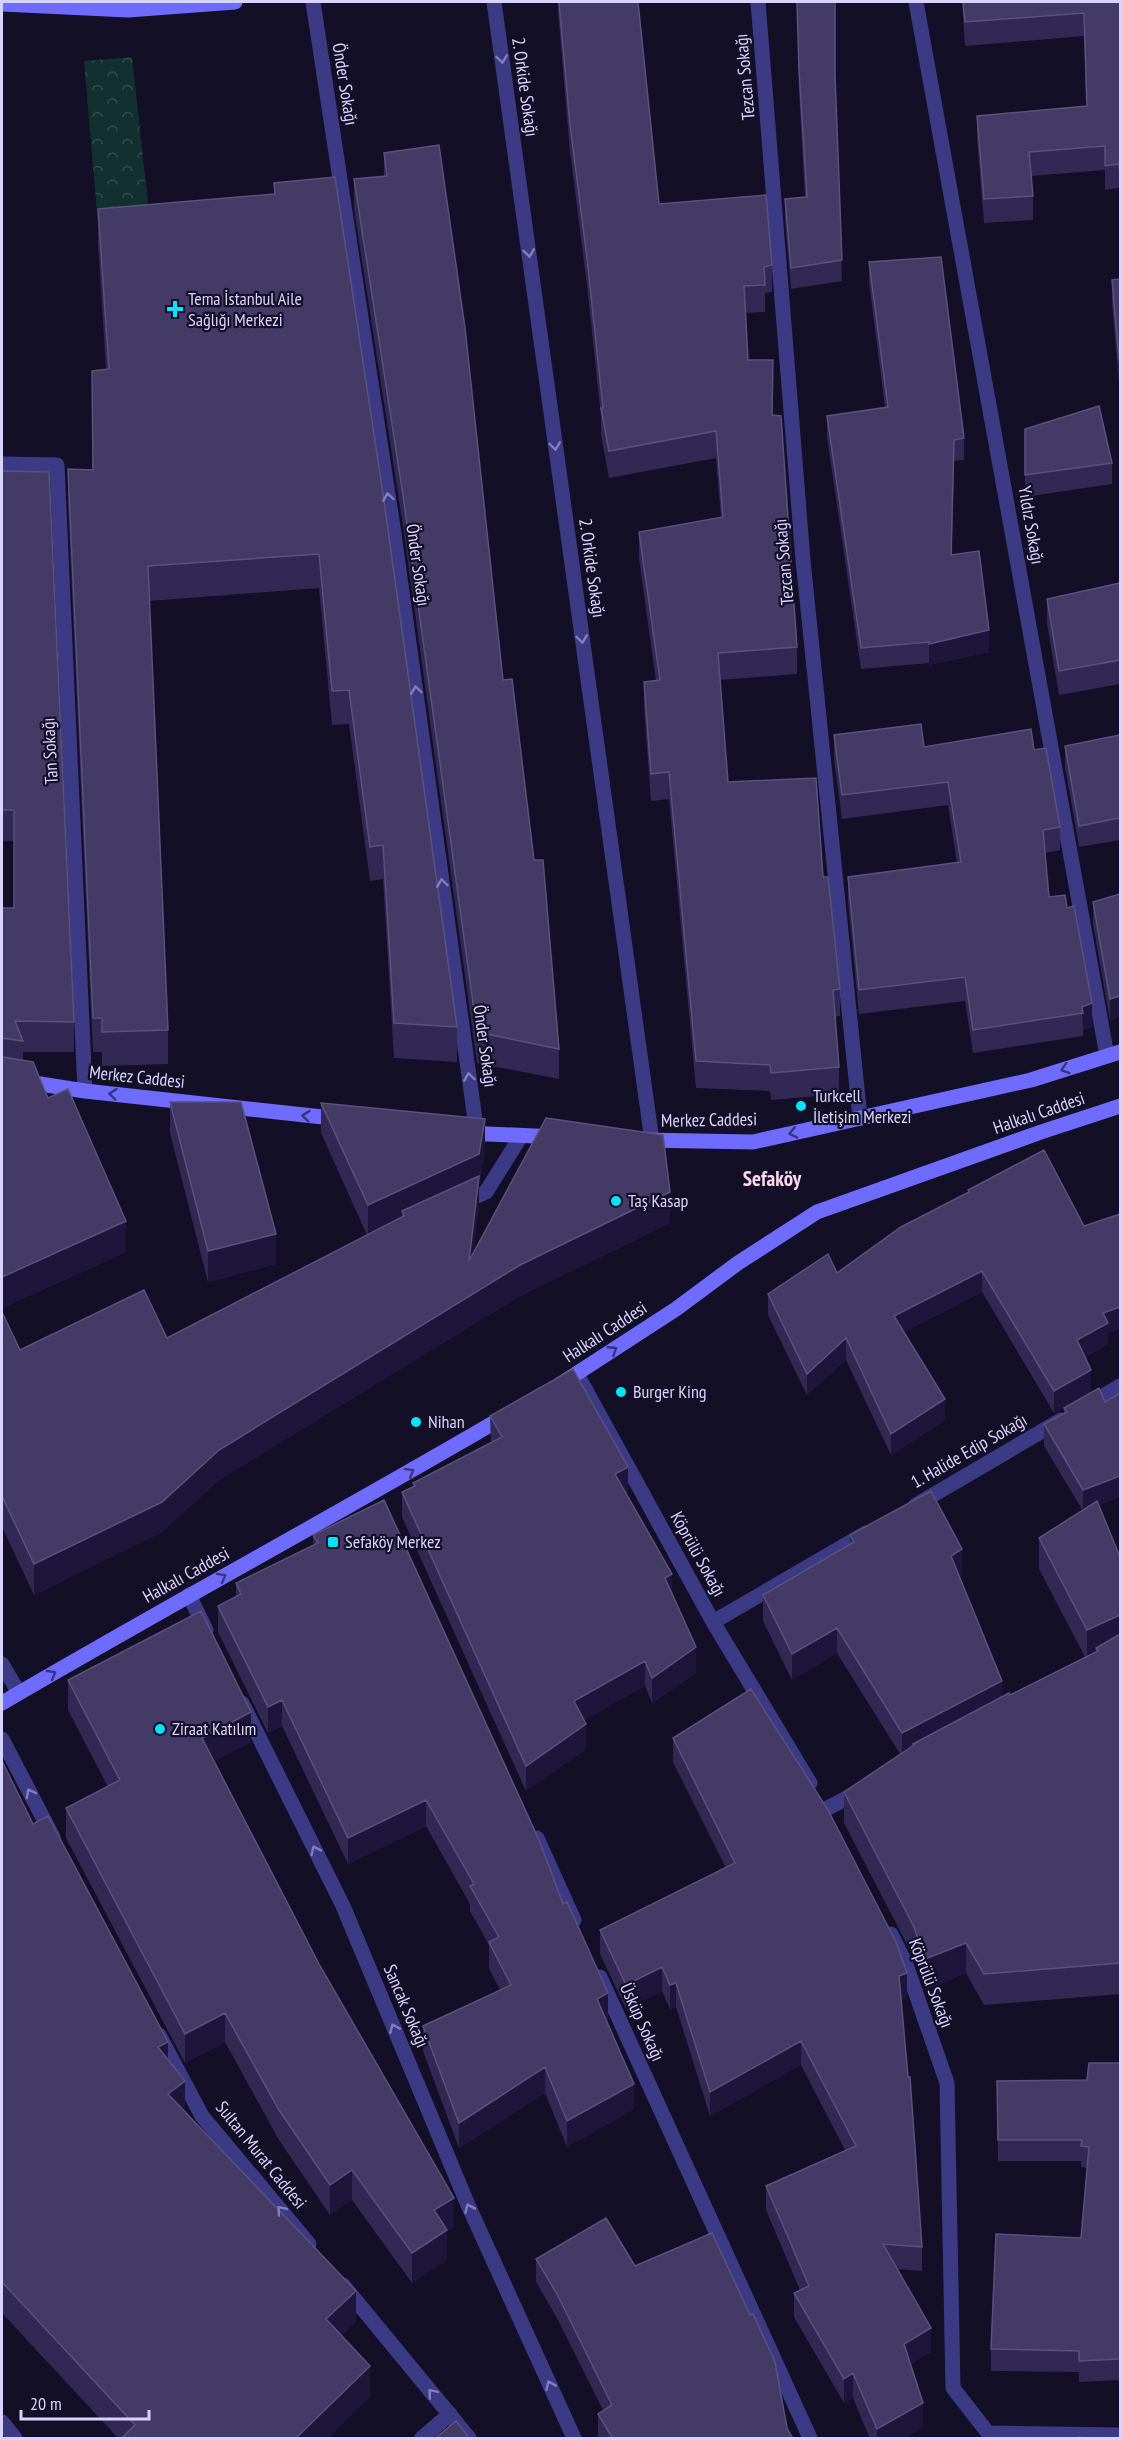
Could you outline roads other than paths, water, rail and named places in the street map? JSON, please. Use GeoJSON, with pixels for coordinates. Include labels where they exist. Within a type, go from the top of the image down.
{"type":"FeatureCollection","features":[{"type":"Feature","properties":{"kind":"main road"},"geometry":{"type":"LineString","coordinates":[[2,4],[49,4],[128,10],[235,2]]}},
{"type":"Feature","properties":{"kind":"main road","name":"Merkez Caddesi"},"geometry":{"type":"LineString","coordinates":[[628,1140],[753,1142],[1031,1080],[1114,1054]]}},
{"type":"Feature","properties":{"kind":"main road","name":"Merkez Caddesi"},"geometry":{"type":"LineString","coordinates":[[2,1078],[85,1091],[358,1121]]}},
{"type":"Feature","properties":{"kind":"main road","name":"Halkalı Caddesi"},"geometry":{"type":"LineString","coordinates":[[547,1392],[676,1309],[738,1263],[817,1212],[1120,1106]]}},
{"type":"Feature","properties":{"kind":"main road"},"geometry":{"type":"LineString","coordinates":[[454,1132],[569,1138]]}},
{"type":"Feature","properties":{"kind":"main road","name":"Halkalı Caddesi"},"geometry":{"type":"LineString","coordinates":[[2,1703],[189,1595],[381,1496],[518,1409]]}},
{"type":"Feature","properties":{"kind":"street","name":"Önder Sokağı"},"geometry":{"type":"LineString","coordinates":[[312,2],[393,526],[477,1134]]}},
{"type":"Feature","properties":{"kind":"street","name":"2. Orkide Sokağı"},"geometry":{"type":"LineString","coordinates":[[494,2],[652,1141]]}},
{"type":"Feature","properties":{"kind":"street","name":"Tezcan Sokağı"},"geometry":{"type":"LineString","coordinates":[[759,2],[803,560],[860,1118]]}},
{"type":"Feature","properties":{"kind":"street","name":"Yıldız Sokağı"},"geometry":{"type":"LineString","coordinates":[[916,2],[1114,1054]]}},
{"type":"Feature","properties":{"kind":"street","name":"Tan Sokağı"},"geometry":{"type":"LineString","coordinates":[[2,464],[57,465],[85,1091]]}},
{"type":"Feature","properties":{"kind":"street"},"geometry":{"type":"LineString","coordinates":[[443,1212],[486,1192],[521,1136]]}},
{"type":"Feature","properties":{"kind":"street","name":"Köprülü Sokağı"},"geometry":{"type":"LineString","coordinates":[[577,1374],[713,1622],[828,1814],[878,1781]]}},
{"type":"Feature","properties":{"kind":"street","name":"1. Halide Edip Sokağı"},"geometry":{"type":"LineString","coordinates":[[904,1511],[1120,1386]]}},
{"type":"Feature","properties":{"kind":"street"},"geometry":{"type":"LineString","coordinates":[[713,1622],[874,1529]]}},
{"type":"Feature","properties":{"kind":"street"},"geometry":{"type":"LineString","coordinates":[[189,1595],[210,1638]]}},
{"type":"Feature","properties":{"kind":"street"},"geometry":{"type":"LineString","coordinates":[[2,1664],[19,1693]]}},
{"type":"Feature","properties":{"kind":"street","name":"Sancak Sokağı"},"geometry":{"type":"LineString","coordinates":[[237,1692],[343,1906],[468,2205],[574,2439]]}},
{"type":"Feature","properties":{"kind":"street"},"geometry":{"type":"LineString","coordinates":[[2,1739],[63,1854]]}},
{"type":"Feature","properties":{"kind":"street"},"geometry":{"type":"LineString","coordinates":[[529,1821],[582,1939]]}},
{"type":"Feature","properties":{"kind":"street","name":"Köprülü Sokağı"},"geometry":{"type":"LineString","coordinates":[[884,1922],[905,1962],[947,2082],[953,2388],[988,2433],[1120,2434]]}},
{"type":"Feature","properties":{"kind":"street","name":"Üsküp Sokağı"},"geometry":{"type":"LineString","coordinates":[[592,1960],[810,2439]]}},
{"type":"Feature","properties":{"kind":"street","name":"Sultan Murat Caddesi"},"geometry":{"type":"LineString","coordinates":[[152,2022],[202,2116],[318,2254]]}},
{"type":"Feature","properties":{"kind":"street"},"geometry":{"type":"LineString","coordinates":[[333,2273],[450,2414],[468,2439]]}},
{"type":"Feature","properties":{"kind":"street"},"geometry":{"type":"LineString","coordinates":[[422,2439],[450,2414]]}},
{"type":"Feature","properties":{"kind":"street"},"geometry":{"type":"LineString","coordinates":[[2,2422],[15,2439]]}},
{"type":"Feature","properties":{"kind":"place","name":"Tema İstanbul Aile Sağlığı Merkezi"},"geometry":{"type":"Point","coordinates":[175,309]}},
{"type":"Feature","properties":{"kind":"place","name":"Turkcell İletişim Merkezi"},"geometry":{"type":"Point","coordinates":[801,1106]}},
{"type":"Feature","properties":{"kind":"place","name":"Taş Kasap"},"geometry":{"type":"Point","coordinates":[616,1201]}},
{"type":"Feature","properties":{"kind":"place","name":"Burger King"},"geometry":{"type":"Point","coordinates":[621,1392]}},
{"type":"Feature","properties":{"kind":"place","name":"Nihan"},"geometry":{"type":"Point","coordinates":[416,1422]}},
{"type":"Feature","properties":{"kind":"place","name":"Sefaköy Merkez"},"geometry":{"type":"Point","coordinates":[333,1542]}},
{"type":"Feature","properties":{"kind":"place","name":"Ziraat Katılım"},"geometry":{"type":"Point","coordinates":[160,1729]}},
{"type":"Feature","properties":{"kind":"district","name":"Sefaköy"},"geometry":{"type":"Point","coordinates":[772,1179]}}]}
